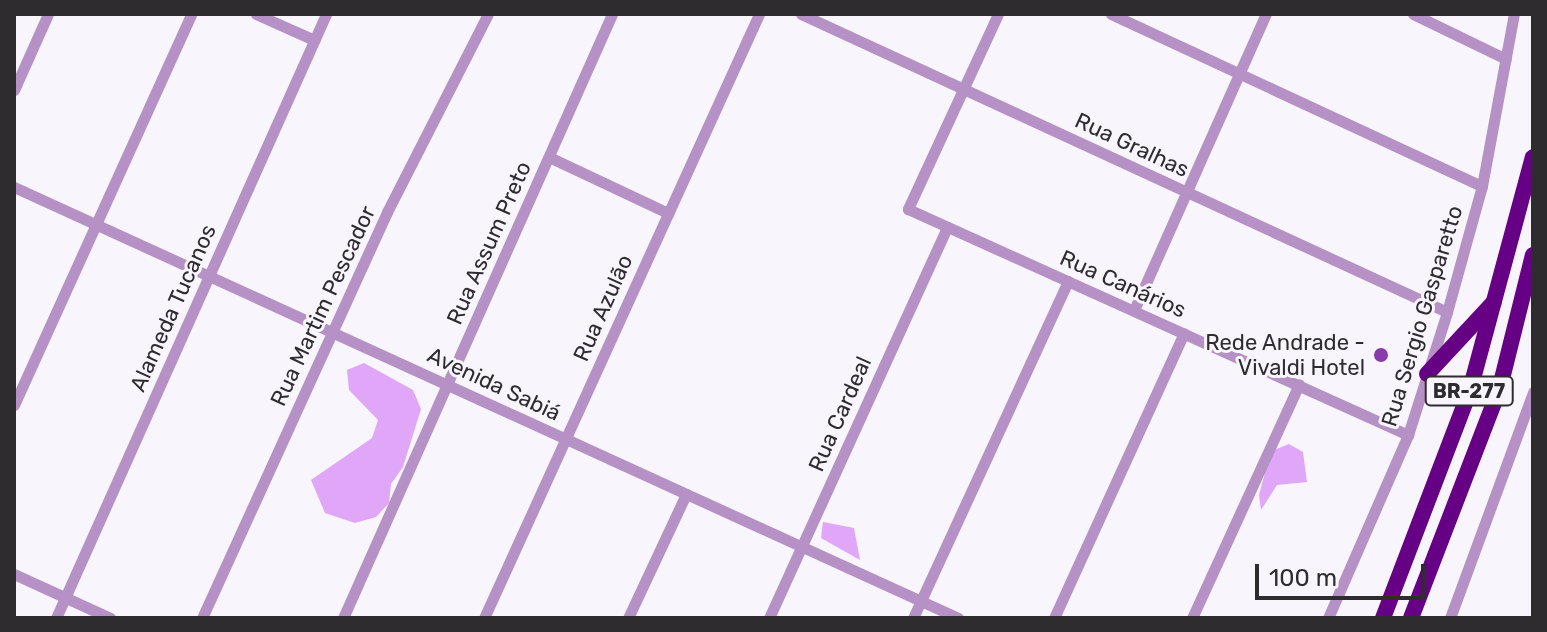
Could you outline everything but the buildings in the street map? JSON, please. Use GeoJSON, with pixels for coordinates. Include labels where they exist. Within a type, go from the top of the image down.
{"type":"FeatureCollection","features":[{"type":"Feature","properties":{"kind":"highway","name":"BR-277"},"geometry":{"type":"LineString","coordinates":[[1383,618],[1448,454],[1497,298],[1533,157]]}},
{"type":"Feature","properties":{"kind":"highway","name":"BR-277"},"geometry":{"type":"LineString","coordinates":[[1411,618],[1500,387],[1533,255]]}},
{"type":"Feature","properties":{"kind":"highway"},"geometry":{"type":"LineString","coordinates":[[1427,374],[1497,298]]}},
{"type":"Feature","properties":{"kind":"street"},"geometry":{"type":"LineString","coordinates":[[14,90],[48,14]]}},
{"type":"Feature","properties":{"kind":"street"},"geometry":{"type":"LineString","coordinates":[[14,405],[191,14]]}},
{"type":"Feature","properties":{"kind":"street"},"geometry":{"type":"LineString","coordinates":[[256,14],[314,40]]}},
{"type":"Feature","properties":{"kind":"street","name":"Alameda Tucanos"},"geometry":{"type":"LineString","coordinates":[[56,618],[326,14]]}},
{"type":"Feature","properties":{"kind":"street","name":"Rua Martim Pescador"},"geometry":{"type":"LineString","coordinates":[[202,618],[332,332],[488,14]]}},
{"type":"Feature","properties":{"kind":"street","name":"Rua Assum Preto"},"geometry":{"type":"LineString","coordinates":[[343,618],[612,14]]}},
{"type":"Feature","properties":{"kind":"street","name":"Rua Azulão"},"geometry":{"type":"LineString","coordinates":[[484,618],[759,14]]}},
{"type":"Feature","properties":{"kind":"street","name":"Rua Gralhas"},"geometry":{"type":"LineString","coordinates":[[801,14],[1447,312]]}},
{"type":"Feature","properties":{"kind":"street"},"geometry":{"type":"LineString","coordinates":[[964,89],[998,14]]}},
{"type":"Feature","properties":{"kind":"street"},"geometry":{"type":"LineString","coordinates":[[1111,14],[1482,186]]}},
{"type":"Feature","properties":{"kind":"street"},"geometry":{"type":"LineString","coordinates":[[1134,310],[1266,14]]}},
{"type":"Feature","properties":{"kind":"street"},"geometry":{"type":"LineString","coordinates":[[1413,14],[1506,59]]}},
{"type":"Feature","properties":{"kind":"street","name":"Rua Sergio Gasparetto"},"geometry":{"type":"LineString","coordinates":[[1328,618],[1408,435],[1447,312],[1482,186],[1514,14]]}},
{"type":"Feature","properties":{"kind":"street","name":"Rua Canários"},"geometry":{"type":"LineString","coordinates":[[964,89],[908,209],[1408,435]]}},
{"type":"Feature","properties":{"kind":"street"},"geometry":{"type":"LineString","coordinates":[[549,157],[668,213]]}},
{"type":"Feature","properties":{"kind":"street","name":"Avenida Sabiá"},"geometry":{"type":"LineString","coordinates":[[14,187],[958,618]]}},
{"type":"Feature","properties":{"kind":"street","name":"Rua Cardeal"},"geometry":{"type":"LineString","coordinates":[[769,618],[947,227]]}},
{"type":"Feature","properties":{"kind":"street"},"geometry":{"type":"LineString","coordinates":[[913,618],[1068,281]]}},
{"type":"Feature","properties":{"kind":"street"},"geometry":{"type":"LineString","coordinates":[[1054,618],[1184,333]]}},
{"type":"Feature","properties":{"kind":"street"},"geometry":{"type":"LineString","coordinates":[[1192,618],[1299,384]]}},
{"type":"Feature","properties":{"kind":"street"},"geometry":{"type":"LineString","coordinates":[[1450,618],[1533,392]]}},
{"type":"Feature","properties":{"kind":"street"},"geometry":{"type":"LineString","coordinates":[[628,618],[686,494]]}},
{"type":"Feature","properties":{"kind":"street"},"geometry":{"type":"LineString","coordinates":[[14,574],[110,618]]}},
{"type":"Feature","properties":{"kind":"shaded area"},"geometry":{"type":"Polygon","coordinates":[[[364,363],[413,390],[421,409],[403,467],[391,484],[389,503],[376,517],[355,523],[325,513],[311,480],[372,438],[378,420],[349,390],[347,370],[364,363]]]}},
{"type":"Feature","properties":{"kind":"shaded area"},"geometry":{"type":"Polygon","coordinates":[[[1289,444],[1303,452],[1307,482],[1277,485],[1261,510],[1259,495],[1267,465],[1274,450],[1289,444]]]}},
{"type":"Feature","properties":{"kind":"shaded area"},"geometry":{"type":"Polygon","coordinates":[[[823,522],[854,528],[860,560],[821,538],[823,522]]]}},
{"type":"Feature","properties":{"kind":"place","name":"Rede Andrade - Vivaldi Hotel"},"geometry":{"type":"Point","coordinates":[1381,355]}}]}
